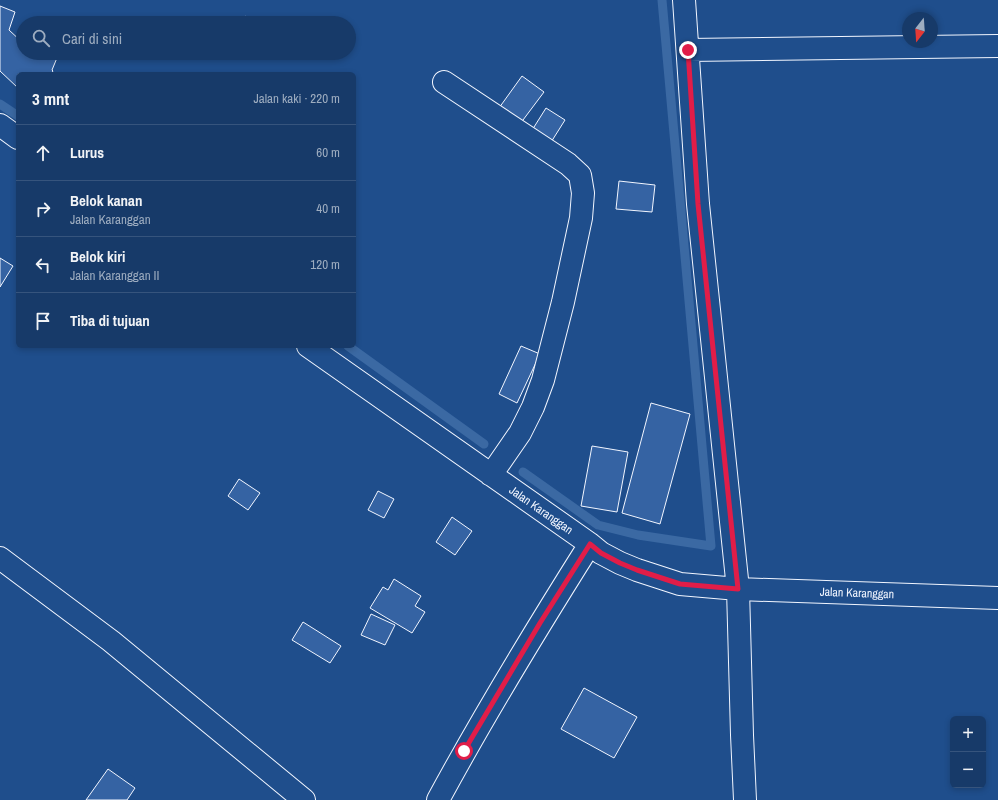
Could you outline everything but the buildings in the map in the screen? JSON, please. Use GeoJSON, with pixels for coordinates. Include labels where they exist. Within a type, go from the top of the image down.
{"type":"FeatureCollection","features":[{"type":"Feature","properties":{"kind":"street"},"geometry":{"type":"LineString","coordinates":[[684,0],[698,204],[738,589],[745,800]]}},
{"type":"Feature","properties":{"kind":"street"},"geometry":{"type":"LineString","coordinates":[[688,50],[998,46]]}},
{"type":"Feature","properties":{"kind":"street"},"geometry":{"type":"LineString","coordinates":[[444,82],[568,164],[580,175],[583,193],[581,218],[573,258],[543,380],[533,407],[520,433],[491,475]]}},
{"type":"Feature","properties":{"kind":"street"},"geometry":{"type":"LineString","coordinates":[[0,125],[16,137]]}},
{"type":"Feature","properties":{"kind":"street","name":"Jalan Karanggan"},"geometry":{"type":"LineString","coordinates":[[311,348],[601,553],[637,570],[680,584],[738,589],[998,598]]}},
{"type":"Feature","properties":{"kind":"street"},"geometry":{"type":"LineString","coordinates":[[438,800],[464,751],[540,623],[590,544]]}},
{"type":"Feature","properties":{"kind":"street"},"geometry":{"type":"LineString","coordinates":[[0,558],[111,640],[304,800]]}},
{"type":"Feature","properties":{"kind":"waterway"},"geometry":{"type":"LineString","coordinates":[[523,472],[598,525],[638,535],[711,546],[662,0]]}},
{"type":"Feature","properties":{"kind":"waterway"},"geometry":{"type":"LineString","coordinates":[[0,104],[16,115]]}},
{"type":"Feature","properties":{"kind":"waterway"},"geometry":{"type":"LineString","coordinates":[[351,348],[484,444]]}},
{"type":"Feature","properties":{"kind":"route"},"geometry":{"type":"LineString","coordinates":[[464,751],[540,623],[590,544],[601,553],[620,563],[680,584],[738,589],[698,204],[688,50]]}}]}
